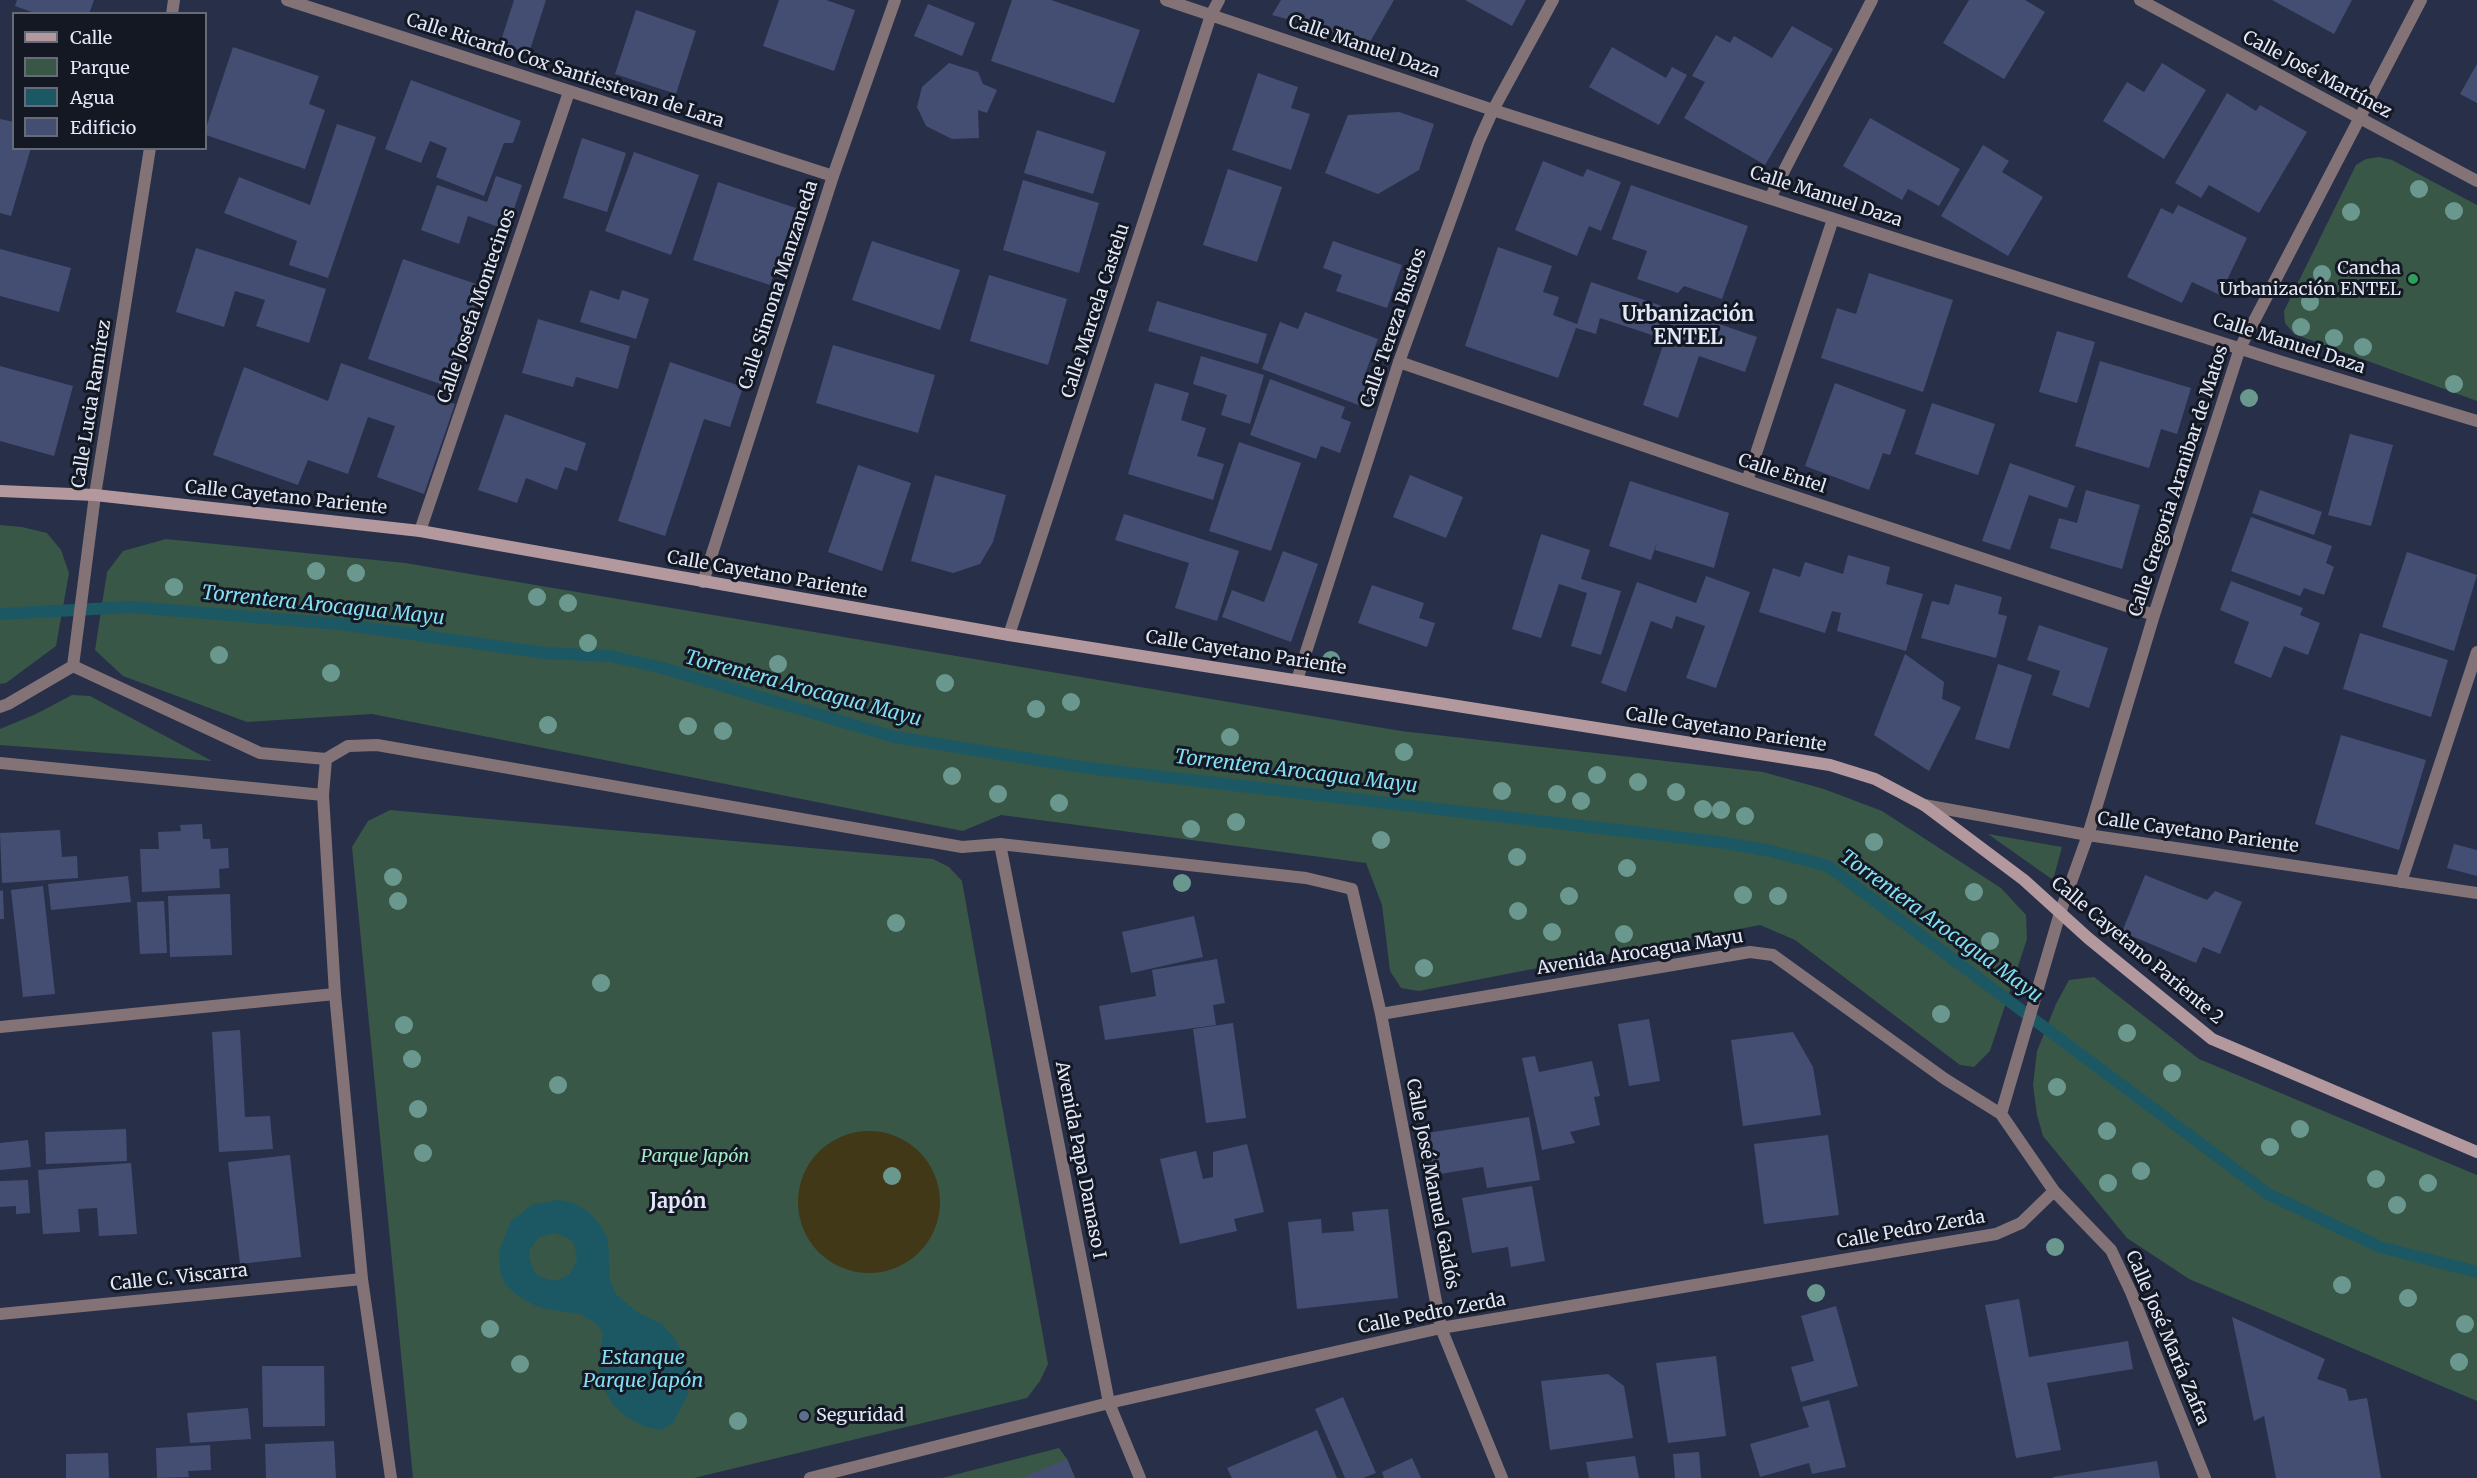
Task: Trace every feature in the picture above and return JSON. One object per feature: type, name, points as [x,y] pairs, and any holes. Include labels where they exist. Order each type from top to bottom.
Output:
[{"type":"street","name":"Calle Ricardo Cox Santiestevan de Lara","points":[[287,0],[833,176]]},
{"type":"street","name":"Calle Simona Manzaneda","points":[[703,582],[833,176],[895,0]]},
{"type":"street","name":"Calle Manuel Daza","points":[[1166,0],[1493,110],[2477,421]]},
{"type":"street","name":"Calle Marcela Castelu","points":[[1010,634],[1211,15],[1219,0]]},
{"type":"street","name":"Calle Tereza Bustos","points":[[1297,680],[1399,362],[1479,141],[1493,110],[1553,0]]},
{"type":"street","points":[[1770,198],[1872,0]]},
{"type":"street","name":"Calle José Martínez","points":[[2140,0],[2477,181]]},
{"type":"street","name":"Calle Gregoria Aranibar de Matos","points":[[2001,1114],[2060,913],[2088,835],[2154,615],[2241,348],[2358,117],[2421,0]]},
{"type":"street","name":"Calle Josefa Montecinos","points":[[420,531],[569,92]]},
{"type":"street","name":"Calle Lucia Ramírez","points":[[73,666],[95,495],[150,150]]},
{"type":"street","points":[[1747,482],[1833,219]]},
{"type":"street","name":"Calle Entel","points":[[1399,362],[1747,482],[2154,615]]},
{"type":"street","name":"Calle Cayetano Pariente","points":[[0,491],[95,495],[420,531],[1010,634],[1830,765],[1875,779],[1924,805],[2088,835],[2477,893]]},
{"type":"street","points":[[2401,882],[2477,652]]},
{"type":"street","points":[[0,706],[8,704],[73,666],[260,753],[326,759],[348,746],[377,745],[962,847],[1000,844]]},
{"type":"street","points":[[326,759],[323,795],[335,994],[362,1279],[391,1478]]},
{"type":"street","points":[[0,763],[323,795]]},
{"type":"street","name":"Calle Cayetano Pariente 2","points":[[1924,805],[2024,880],[2060,913],[2212,1039],[2477,1152]]},
{"type":"street","name":"Calle José Manuel Galdós","points":[[1000,844],[1306,878],[1352,889],[1381,1014],[1441,1328],[1502,1478]]},
{"type":"street","name":"Avenida Papa Damaso I","points":[[1000,844],[1109,1403],[1140,1478]]},
{"type":"street","name":"Avenida Arocagua Mayu","points":[[1381,1014],[1750,952],[1773,955],[1945,1079],[2001,1114]]},
{"type":"street","points":[[0,1028],[335,994]]},
{"type":"street","name":"Calle José María Zafra","points":[[2001,1114],[2054,1191],[2111,1250],[2131,1292],[2205,1478]]},
{"type":"street","name":"Calle Pedro Zerda","points":[[810,1478],[1109,1403],[1441,1328],[1996,1234],[2021,1223],[2054,1191]]},
{"type":"street","name":"Calle C. Viscarra","points":[[0,1314],[362,1279]]},
{"type":"green space","points":[[2379,157],[2392,160],[2477,205],[2477,401],[2294,334],[2285,323],[2284,311],[2356,165],[2366,159]]},
{"type":"green space","points":[[0,525],[47,533],[61,550],[69,573],[56,646],[6,683],[0,684]]},
{"type":"green space","points":[[166,539],[405,563],[1401,731],[1763,772],[1824,789],[1882,811],[2001,888],[2026,915],[2027,939],[1990,1051],[1974,1067],[1960,1065],[1795,940],[1760,925],[1419,991],[1401,988],[1390,971],[1382,905],[1366,863],[1001,815],[963,831],[372,714],[247,722],[123,676],[95,650],[107,572],[123,551]]},
{"type":"green space","points":[[72,695],[90,696],[212,761],[0,745],[0,729],[36,714]]},
{"type":"green space","name":"Parque Japón","points":[[390,810],[933,859],[949,867],[962,881],[1048,1364],[1040,1381],[1027,1398],[694,1478],[413,1478],[352,847],[368,821]]},
{"type":"green space","points":[[1988,834],[2062,847],[2053,880]]},
{"type":"green space","points":[[2094,977],[2199,1059],[2477,1175],[2477,1401],[2189,1279],[2127,1238],[2043,1136],[2037,1115],[2033,1085],[2037,1051],[2056,1004],[2069,980]]},
{"type":"green space","points":[[1059,1448],[1067,1459],[1075,1478],[942,1478]]},
{"type":"sand","points":[[869,1131],[896,1137],[919,1152],[934,1175],[940,1202],[934,1229],[919,1252],[896,1267],[869,1273],[842,1267],[819,1252],[804,1229],[798,1202],[804,1175],[819,1152],[842,1137]]},
{"type":"water","name":"Estanque Parque Japón","points":[[559,1200],[574,1203],[590,1213],[601,1226],[608,1240],[610,1280],[616,1294],[637,1312],[662,1324],[673,1336],[683,1354],[688,1374],[688,1394],[673,1423],[661,1430],[646,1427],[628,1418],[613,1405],[601,1384],[599,1364],[603,1333],[599,1326],[581,1314],[545,1309],[532,1304],[517,1295],[504,1283],[500,1270],[499,1251],[511,1221],[533,1204]],"holes":[[[555,1233],[569,1239],[574,1244],[577,1260],[570,1274],[556,1281],[540,1277],[534,1272],[529,1257],[530,1249],[539,1237]]]},
{"type":"building","points":[[17,0],[94,0],[90,12],[32,12],[15,6]]},
{"type":"building","points":[[514,0],[546,0],[529,53],[500,44]]},
{"type":"building","points":[[779,0],[826,0],[855,10],[834,71],[763,46]]},
{"type":"building","points":[[1012,0],[1051,0],[1140,30],[1114,103],[991,61]]},
{"type":"building","points":[[1281,0],[1394,0],[1370,42],[1272,15]]},
{"type":"building","points":[[1465,0],[1526,0],[1512,26]]},
{"type":"building","points":[[1969,0],[2025,0],[2045,12],[2004,79],[1943,43]]},
{"type":"building","points":[[2272,0],[2352,0],[2334,34]]},
{"type":"building","points":[[928,4],[975,23],[962,56],[914,36]]},
{"type":"building","points":[[636,10],[696,31],[676,94],[615,74]]},
{"type":"building","points":[[1792,26],[1833,49],[1765,165],[1684,118],[1705,82],[1692,76],[1716,35],[1730,43],[1734,36],[1772,58]]},
{"type":"building","points":[[233,47],[319,76],[309,104],[325,110],[305,169],[207,135],[207,125]]},
{"type":"building","points":[[1612,47],[1666,78],[1672,67],[1687,75],[1659,125],[1589,87]]},
{"type":"building","points":[[949,63],[978,72],[983,84],[997,90],[987,113],[978,110],[979,138],[952,139],[926,126],[917,107],[922,87]]},
{"type":"building","points":[[2162,63],[2206,90],[2164,159],[2103,121],[2127,82],[2144,92]]},
{"type":"building","points":[[2477,64],[2477,103],[2460,94]]},
{"type":"building","points":[[1258,73],[1298,87],[1291,108],[1310,114],[1291,170],[1232,150]]},
{"type":"building","points":[[411,80],[521,121],[513,143],[504,143],[484,196],[436,177],[447,148],[430,141],[421,163],[385,149]]},
{"type":"building","points":[[2227,93],[2256,111],[2260,105],[2307,132],[2259,213],[2209,185],[2201,198],[2175,183]]},
{"type":"building","points":[[1399,112],[1434,124],[1419,170],[1378,194],[1325,173],[1348,115]]},
{"type":"building","points":[[1870,118],[1960,169],[1939,206],[1908,189],[1902,200],[1843,166]]},
{"type":"building","points":[[0,119],[12,122],[12,150],[30,150],[11,216],[0,213]]},
{"type":"building","points":[[337,124],[376,137],[328,278],[289,265],[297,241],[224,213],[239,177],[310,205]]},
{"type":"building","points":[[1037,130],[1106,152],[1093,194],[1024,173]]},
{"type":"building","points":[[582,138],[626,153],[607,212],[563,198]]},
{"type":"building","points":[[1983,145],[2009,161],[2002,172],[2043,197],[2008,256],[1941,216]]},
{"type":"building","points":[[634,152],[699,175],[671,255],[605,231]]},
{"type":"building","points":[[1543,161],[1583,177],[1587,169],[1621,182],[1601,231],[1589,226],[1577,256],[1515,230]]},
{"type":"building","points":[[1228,169],[1282,187],[1257,262],[1203,245]]},
{"type":"building","points":[[496,176],[522,185],[507,230],[468,216],[459,244],[421,230],[437,185],[487,202]]},
{"type":"building","points":[[1023,180],[1099,203],[1079,273],[1003,250]]},
{"type":"building","points":[[718,182],[796,208],[770,285],[693,260]]},
{"type":"building","points":[[1631,185],[1748,226],[1722,299],[1684,286],[1678,293],[1637,279],[1647,251],[1612,239]]},
{"type":"building","points":[[2178,205],[2247,238],[2220,295],[2192,282],[2182,303],[2127,277],[2161,208],[2173,214]]},
{"type":"building","points":[[872,241],[960,270],[940,330],[852,300]]},
{"type":"building","points":[[1333,241],[1402,265],[1387,308],[1336,291],[1342,275],[1323,268]]},
{"type":"building","points":[[1498,247],[1552,266],[1543,292],[1559,297],[1553,315],[1577,324],[1591,282],[1665,307],[1655,336],[1600,318],[1596,334],[1576,328],[1558,378],[1465,346]]},
{"type":"building","points":[[196,248],[326,289],[309,343],[256,326],[265,300],[235,291],[224,327],[176,312]]},
{"type":"building","points":[[0,249],[71,268],[59,312],[0,296]]},
{"type":"building","points":[[403,259],[482,286],[449,387],[368,359]]},
{"type":"building","points":[[1869,273],[1953,300],[1923,392],[1821,358],[1837,308],[1856,314]]},
{"type":"building","points":[[989,275],[1067,299],[1048,365],[970,341]]},
{"type":"building","points":[[590,290],[619,300],[622,290],[649,299],[636,339],[580,322]]},
{"type":"building","points":[[1157,301],[1267,334],[1258,364],[1148,331]]},
{"type":"building","points":[[1675,309],[1757,337],[1745,372],[1699,356],[1678,418],[1643,405]]},
{"type":"building","points":[[1305,312],[1378,339],[1365,374],[1383,380],[1372,410],[1262,369],[1280,322],[1298,329]]},
{"type":"building","points":[[538,319],[630,346],[618,389],[576,377],[573,387],[522,373]]},
{"type":"building","points":[[2057,331],[2095,342],[2077,403],[2039,392]]},
{"type":"building","points":[[833,345],[935,375],[918,433],[816,403]]},
{"type":"building","points":[[1201,356],[1264,375],[1250,424],[1221,415],[1227,395],[1193,384]]},
{"type":"building","points":[[2100,361],[2191,388],[2177,434],[2161,429],[2149,468],[2075,446]]},
{"type":"building","points":[[670,362],[743,387],[730,427],[704,419],[665,536],[618,521]]},
{"type":"building","points":[[341,363],[455,404],[424,494],[377,477],[395,426],[368,417],[348,474],[308,460],[298,485],[213,455],[244,367],[328,401]]},
{"type":"building","points":[[0,366],[73,386],[54,456],[0,441]]},
{"type":"building","points":[[1270,379],[1345,407],[1341,418],[1351,422],[1340,453],[1321,446],[1316,459],[1250,435]]},
{"type":"building","points":[[1155,383],[1189,393],[1181,420],[1206,428],[1197,456],[1224,464],[1213,500],[1128,474]]},
{"type":"building","points":[[1835,383],[1906,410],[1890,455],[1883,453],[1869,490],[1805,466]]},
{"type":"building","points":[[1932,403],[1995,424],[1978,475],[1915,454]]},
{"type":"building","points":[[505,414],[586,443],[577,471],[565,467],[557,490],[526,478],[517,503],[478,490]]},
{"type":"building","points":[[2350,434],[2393,445],[2371,526],[2328,515]]},
{"type":"building","points":[[1239,442],[1301,463],[1271,551],[1209,531]]},
{"type":"building","points":[[2010,463],[2075,486],[2067,508],[2029,495],[2010,550],[1982,541]]},
{"type":"building","points":[[858,465],[911,483],[882,571],[828,552]]},
{"type":"building","points":[[935,475],[1006,495],[993,542],[980,564],[953,573],[911,561]]},
{"type":"building","points":[[1410,475],[1463,497],[1446,538],[1393,517]]},
{"type":"building","points":[[1630,481],[1729,513],[1714,568],[1655,550],[1657,542],[1651,560],[1609,546]]},
{"type":"building","points":[[2086,490],[2140,505],[2122,569],[2050,548],[2059,518],[2077,523]]},
{"type":"building","points":[[2260,490],[2322,512],[2314,535],[2252,513]]},
{"type":"building","points":[[1124,514],[1239,551],[1217,621],[1175,608],[1189,563],[1115,540]]},
{"type":"building","points":[[2251,517],[2332,546],[2326,563],[2334,567],[2324,595],[2304,588],[2300,596],[2231,571]]},
{"type":"building","points":[[1541,534],[1590,550],[1581,579],[1621,591],[1601,655],[1571,646],[1587,593],[1559,584],[1541,638],[1512,629]]},
{"type":"building","points":[[1283,551],[1318,564],[1291,642],[1222,617],[1232,590],[1264,602]]},
{"type":"building","points":[[2407,552],[2477,575],[2454,651],[2382,627]]},
{"type":"building","points":[[1848,555],[1890,567],[1886,584],[1923,594],[1906,651],[1837,631],[1841,613],[1832,611],[1825,633],[1759,612],[1773,568],[1800,577],[1805,562],[1843,574]]},
{"type":"building","points":[[1706,576],[1750,592],[1716,688],[1686,678],[1705,626],[1676,616],[1672,629],[1651,621],[1626,692],[1601,683],[1637,582],[1696,603]]},
{"type":"building","points":[[2231,581],[2303,608],[2300,615],[2320,623],[2308,655],[2284,646],[2271,678],[2234,663],[2249,622],[2220,610]]},
{"type":"building","points":[[1955,584],[2002,597],[1998,614],[2007,616],[1996,658],[1921,638],[1932,601],[1949,605]]},
{"type":"building","points":[[1372,585],[1424,603],[1419,618],[1435,623],[1427,647],[1358,623]]},
{"type":"building","points":[[2039,625],[2108,648],[2089,708],[2052,695],[2060,671],[2027,660]]},
{"type":"building","points":[[2360,633],[2448,660],[2431,717],[2343,689]]},
{"type":"building","points":[[1905,654],[1944,682],[1942,699],[1961,707],[1929,771],[1874,735]]},
{"type":"building","points":[[1998,664],[2032,675],[2009,749],[1975,739]]},
{"type":"building","points":[[2341,735],[2426,760],[2399,850],[2315,824]]},
{"type":"building","points":[[202,824],[203,839],[210,839],[211,849],[228,848],[229,868],[219,869],[220,888],[142,892],[140,849],[159,849],[158,832],[181,831],[180,825]]},
{"type":"building","points":[[60,830],[62,857],[77,856],[78,878],[2,883],[0,833]]},
{"type":"building","points":[[2454,844],[2477,850],[2477,876],[2447,868]]},
{"type":"building","points":[[2145,875],[2207,900],[2215,891],[2242,902],[2220,954],[2203,947],[2196,963],[2122,932]]},
{"type":"building","points":[[128,876],[131,902],[51,910],[48,884]]},
{"type":"building","points":[[43,886],[55,994],[23,997],[11,890]]},
{"type":"building","points":[[3,890],[4,919],[0,919],[0,891]]},
{"type":"building","points":[[230,894],[232,955],[170,957],[168,896]]},
{"type":"building","points":[[164,901],[167,953],[140,954],[137,902]]},
{"type":"building","points":[[1194,916],[1203,957],[1131,973],[1122,932]]},
{"type":"building","points":[[1217,959],[1225,1003],[1213,1005],[1216,1025],[1105,1040],[1099,1006],[1156,996],[1152,970]]},
{"type":"building","points":[[1649,1019],[1660,1081],[1629,1086],[1618,1024]]},
{"type":"building","points":[[1233,1023],[1246,1118],[1206,1123],[1193,1029]]},
{"type":"building","points":[[240,1030],[245,1117],[270,1116],[273,1149],[219,1152],[212,1032]]},
{"type":"building","points":[[1793,1032],[1813,1067],[1821,1115],[1743,1126],[1731,1040]]},
{"type":"building","points":[[1535,1056],[1539,1072],[1592,1061],[1600,1096],[1594,1097],[1600,1125],[1570,1132],[1575,1143],[1542,1150],[1522,1058]]},
{"type":"building","points":[[1529,1117],[1540,1180],[1487,1188],[1483,1167],[1434,1175],[1427,1133]]},
{"type":"building","points":[[126,1129],[127,1161],[46,1164],[45,1132]]},
{"type":"building","points":[[1828,1135],[1839,1215],[1764,1224],[1754,1144]]},
{"type":"building","points":[[28,1140],[31,1167],[0,1170],[0,1143]]},
{"type":"building","points":[[1247,1144],[1264,1212],[1234,1219],[1237,1231],[1180,1244],[1160,1159],[1196,1151],[1203,1179],[1213,1177],[1213,1152]]},
{"type":"building","points":[[290,1155],[301,1257],[240,1264],[228,1162]]},
{"type":"building","points":[[131,1163],[137,1234],[99,1236],[97,1208],[78,1209],[80,1232],[43,1234],[38,1170]]},
{"type":"building","points":[[28,1180],[30,1213],[16,1214],[16,1206],[0,1207],[0,1181]]},
{"type":"building","points":[[1532,1186],[1545,1261],[1511,1267],[1508,1247],[1472,1253],[1462,1198]]},
{"type":"building","points":[[1388,1209],[1398,1298],[1297,1309],[1288,1222],[1321,1219],[1322,1233],[1354,1231],[1352,1212]]},
{"type":"building","points":[[2019,1299],[2029,1357],[2128,1341],[2133,1369],[2047,1383],[2061,1450],[2016,1458],[1985,1305]]},
{"type":"building","points":[[1836,1306],[1858,1386],[1801,1402],[1791,1367],[1814,1361],[1801,1316]]},
{"type":"building","points":[[2232,1317],[2325,1359],[2317,1379],[2346,1389],[2349,1401],[2367,1398],[2381,1478],[2276,1478],[2264,1416],[2254,1421]]},
{"type":"building","points":[[1716,1356],[1726,1436],[1668,1443],[1656,1363]]},
{"type":"building","points":[[262,1366],[324,1366],[325,1426],[263,1427]]},
{"type":"building","points":[[1608,1374],[1624,1386],[1633,1438],[1550,1450],[1541,1381]]},
{"type":"building","points":[[1343,1397],[1376,1473],[1363,1478],[1345,1478],[1315,1409]]},
{"type":"building","points":[[1829,1400],[1846,1467],[1812,1474],[1809,1463],[1760,1477],[1750,1444],[1809,1427],[1802,1407]]},
{"type":"building","points":[[248,1408],[251,1439],[190,1443],[187,1413]]},
{"type":"building","points":[[1317,1430],[1337,1478],[1232,1478],[1227,1468]]},
{"type":"building","points":[[334,1441],[336,1478],[266,1478],[265,1444]]},
{"type":"building","points":[[210,1445],[211,1470],[188,1471],[189,1477],[157,1478],[156,1448]]},
{"type":"building","points":[[1699,1452],[1701,1478],[1675,1478],[1673,1454]]},
{"type":"building","points":[[108,1453],[109,1478],[66,1478],[66,1454]]},
{"type":"building","points":[[1635,1456],[1639,1478],[1589,1478],[1586,1462]]},
{"type":"building","points":[[1412,1458],[1421,1478],[1384,1478],[1382,1472]]},
{"type":"building","points":[[1067,1459],[1075,1478],[1021,1478]]},
{"type":"building","points":[[2157,1461],[2160,1478],[2053,1478],[2053,1477]]},
{"type":"waterway","name":"Torrentera Arocagua Mayu","points":[[0,614],[131,607],[340,624],[545,653],[610,656],[659,667],[894,737],[1088,768],[1719,842],[1771,851],[1828,866],[2268,1194],[2380,1247],[2477,1272]]},
{"type":"place","name":"Cancha Urbanización ENTEL","points":[[2413,279]]},
{"type":"place","name":"Seguridad","points":[[804,1416]]},
{"type":"district","name":"Urbanización ENTEL","points":[[1688,326]]},
{"type":"district","name":"Japón","points":[[678,1202]]}]
